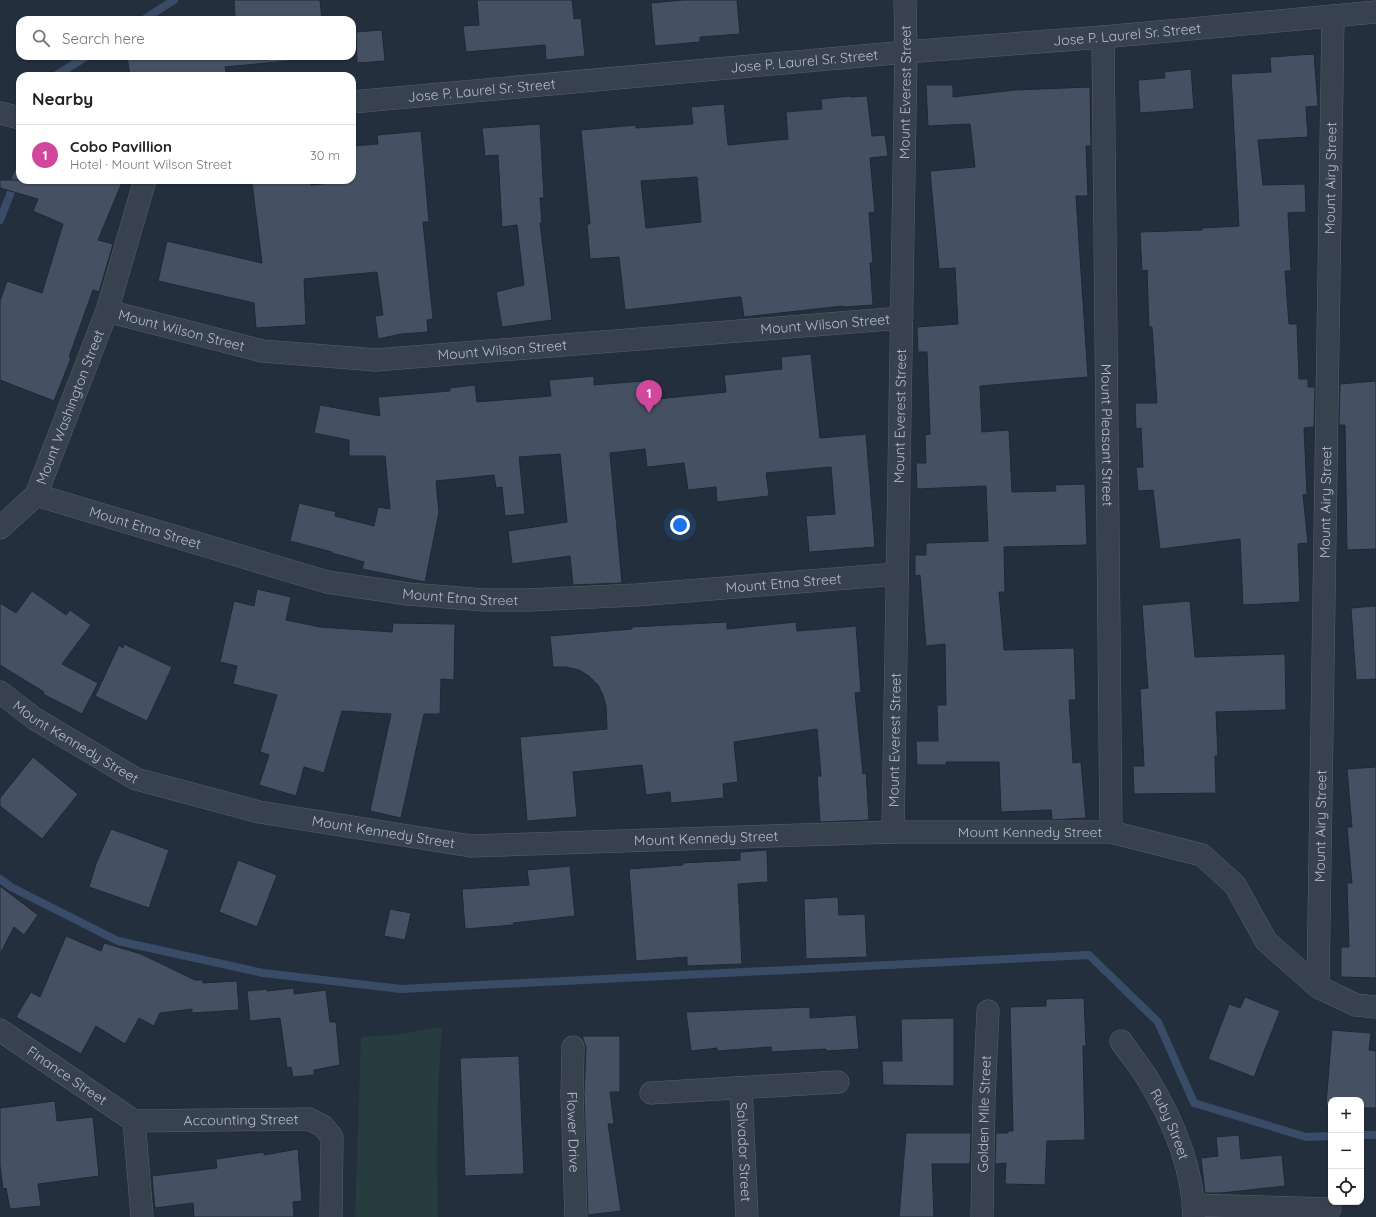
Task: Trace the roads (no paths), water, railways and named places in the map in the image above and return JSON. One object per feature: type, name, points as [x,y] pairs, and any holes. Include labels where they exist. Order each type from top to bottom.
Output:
[{"type":"street","name":"Mount Everest Street","points":[[893,832],[906,52],[904,0]]},
{"type":"street","name":"Jose P. Laurel Sr. Street","points":[[356,102],[906,52],[1103,37],[1376,12]]},
{"type":"street","name":"Mount Airy Street","points":[[1318,987],[1333,16]]},
{"type":"street","name":"Mount Pleasant Street","points":[[1103,37],[1112,832]]},
{"type":"street","points":[[0,113],[16,117]]},
{"type":"street","name":"Mount Washington Street","points":[[0,528],[36,495],[107,311],[144,184]]},
{"type":"street","name":"Mount Wilson Street","points":[[107,311],[262,351],[376,360],[902,318]]},
{"type":"street","name":"Mount Etna Street","points":[[36,495],[327,582],[408,594],[484,600],[528,600],[637,595],[897,574]]},
{"type":"street","name":"Mount Kennedy Street","points":[[0,692],[35,719],[136,779],[259,812],[471,846],[893,832],[1112,832],[1202,855],[1235,885],[1266,941],[1318,987],[1356,1005],[1376,1007]]},
{"type":"street","name":"Golden Mile Street","points":[[982,1217],[984,1098],[988,1011]]},
{"type":"street","name":"Finance Street","points":[[0,1030],[134,1121]]},
{"type":"street","name":"Ruby Street","points":[[1121,1041],[1146,1076],[1165,1111],[1179,1145],[1186,1168],[1194,1211]]},
{"type":"street","name":"Flower Drive","points":[[573,1047],[572,1095],[576,1217]]},
{"type":"street","points":[[650,1093],[838,1082]]},
{"type":"street","name":"Salvador Street","points":[[741,1088],[747,1217]]},
{"type":"street","name":"Accounting Street","points":[[134,1121],[309,1119],[323,1126],[332,1137],[331,1217]]},
{"type":"street","points":[[134,1121],[142,1217]]},
{"type":"street","points":[[1194,1211],[1330,1210]]},
{"type":"waterway","points":[[149,16],[174,0]]},
{"type":"waterway","points":[[61,72],[81,60]]},
{"type":"waterway","points":[[0,220],[16,179]]},
{"type":"waterway","points":[[0,879],[11,887],[118,941],[263,973],[401,989],[1089,955],[1158,1022],[1194,1103],[1306,1137],[1328,1136]]},
{"type":"waterway","points":[[1364,1135],[1376,1135]]},
{"type":"place","name":"Cobo Pavillion","points":[[649,413]]}]
